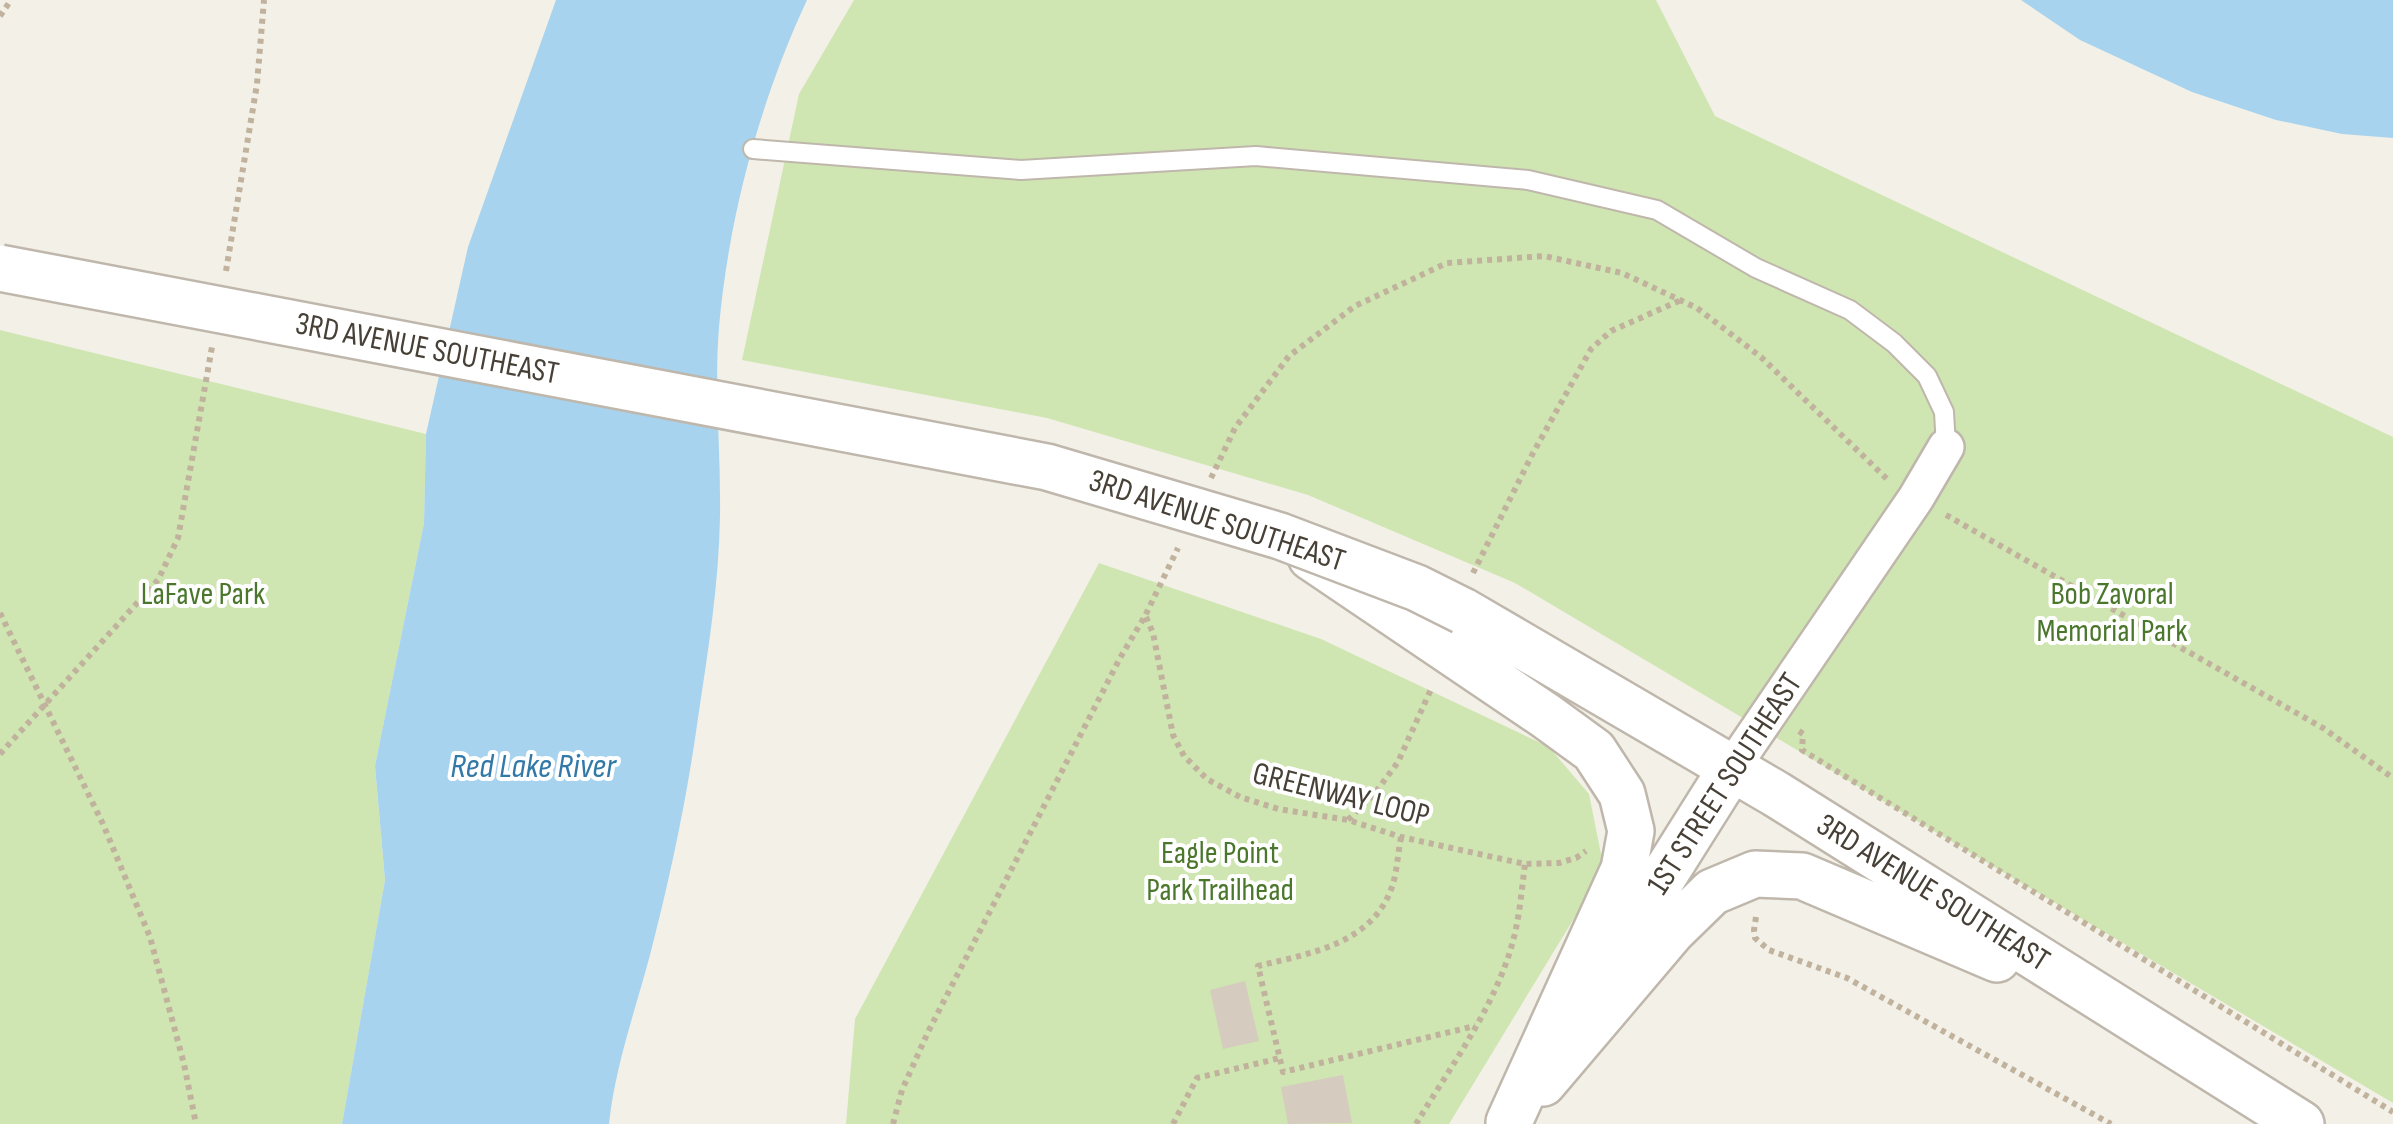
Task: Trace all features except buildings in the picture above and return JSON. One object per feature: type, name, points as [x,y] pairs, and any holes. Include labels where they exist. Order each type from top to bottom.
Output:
[{"type":"street","name":"3RD AVENUE SOUTHEAST","points":[[0,268],[1047,466],[1280,536],[1417,588],[1454,630],[1731,768],[2300,1124]]},
{"type":"street","name":"1ST STREET SOUTHEAST","points":[[1508,1123],[1731,768],[1916,498],[1946,447]]},
{"type":"street","points":[[1454,630],[1546,716],[1594,751],[1622,794],[1631,831],[1624,869],[1508,1123]]},
{"type":"street","points":[[1508,1123],[1672,931],[1712,892],[1755,874],[1802,876],[2134,1019]]},
{"type":"lane","points":[[753,149],[1021,170],[1256,156],[1528,180],[1657,210],[1756,268],[1850,310],[1894,343],[1927,376],[1944,412],[1946,447]]},
{"type":"path","points":[[0,16],[11,0]]},
{"type":"path","points":[[223,284],[257,84],[264,0]]},
{"type":"path","points":[[1210,479],[1235,428],[1289,356],[1355,306],[1446,263],[1544,256],[1622,272],[1697,308],[1761,357],[1882,476],[2323,728],[2393,778]]},
{"type":"path","points":[[1348,820],[1398,762],[1444,661],[1473,571],[1591,349],[1611,331],[1681,300]]},
{"type":"path","points":[[0,754],[158,580],[178,538],[214,336]]},
{"type":"path","points":[[893,1124],[902,1090],[928,1032],[1178,548]]},
{"type":"path","points":[[0,614],[103,824],[150,937],[196,1124]]},
{"type":"path","name":"GREENWAY LOOP","points":[[1146,616],[1153,633],[1173,734],[1184,756],[1207,779],[1240,797],[1278,810],[1348,820],[1401,838],[1525,864],[1576,858],[1594,840]]},
{"type":"path","points":[[1803,734],[1802,750],[2393,1112]]},
{"type":"path","points":[[1401,838],[1393,885],[1380,910],[1365,926],[1342,942],[1316,952],[1258,966],[1283,1072],[1475,1026]]},
{"type":"path","points":[[1416,1124],[1500,976],[1515,934],[1525,864]]},
{"type":"path","points":[[1757,901],[1755,938],[1769,950],[1847,978],[2111,1124]]},
{"type":"path","points":[[1173,1124],[1198,1078],[1280,1058]]},
{"type":"green space","name":"Bob Zavoral Memorial Park","points":[[854,0],[1656,0],[1715,116],[2393,437],[2393,1103],[1515,583],[1308,495],[1047,418],[742,360],[799,94]]},
{"type":"green space","name":"LaFave Park","points":[[0,330],[426,434],[424,523],[375,766],[385,880],[342,1124],[0,1124]]},
{"type":"green space","name":"Eagle Point Park Trailhead","points":[[1099,563],[1321,639],[1549,747],[1589,794],[1604,869],[1449,1124],[846,1124],[855,1019]]},
{"type":"water","name":"Red Lake River","points":[[556,0],[807,0],[761,118],[730,243],[718,350],[718,567],[683,808],[609,1124],[342,1124],[385,880],[375,766],[424,523],[426,434],[468,247]]},
{"type":"water","points":[[2021,0],[2393,0],[2393,138],[2342,134],[2276,120],[2192,92],[2080,40]]}]
